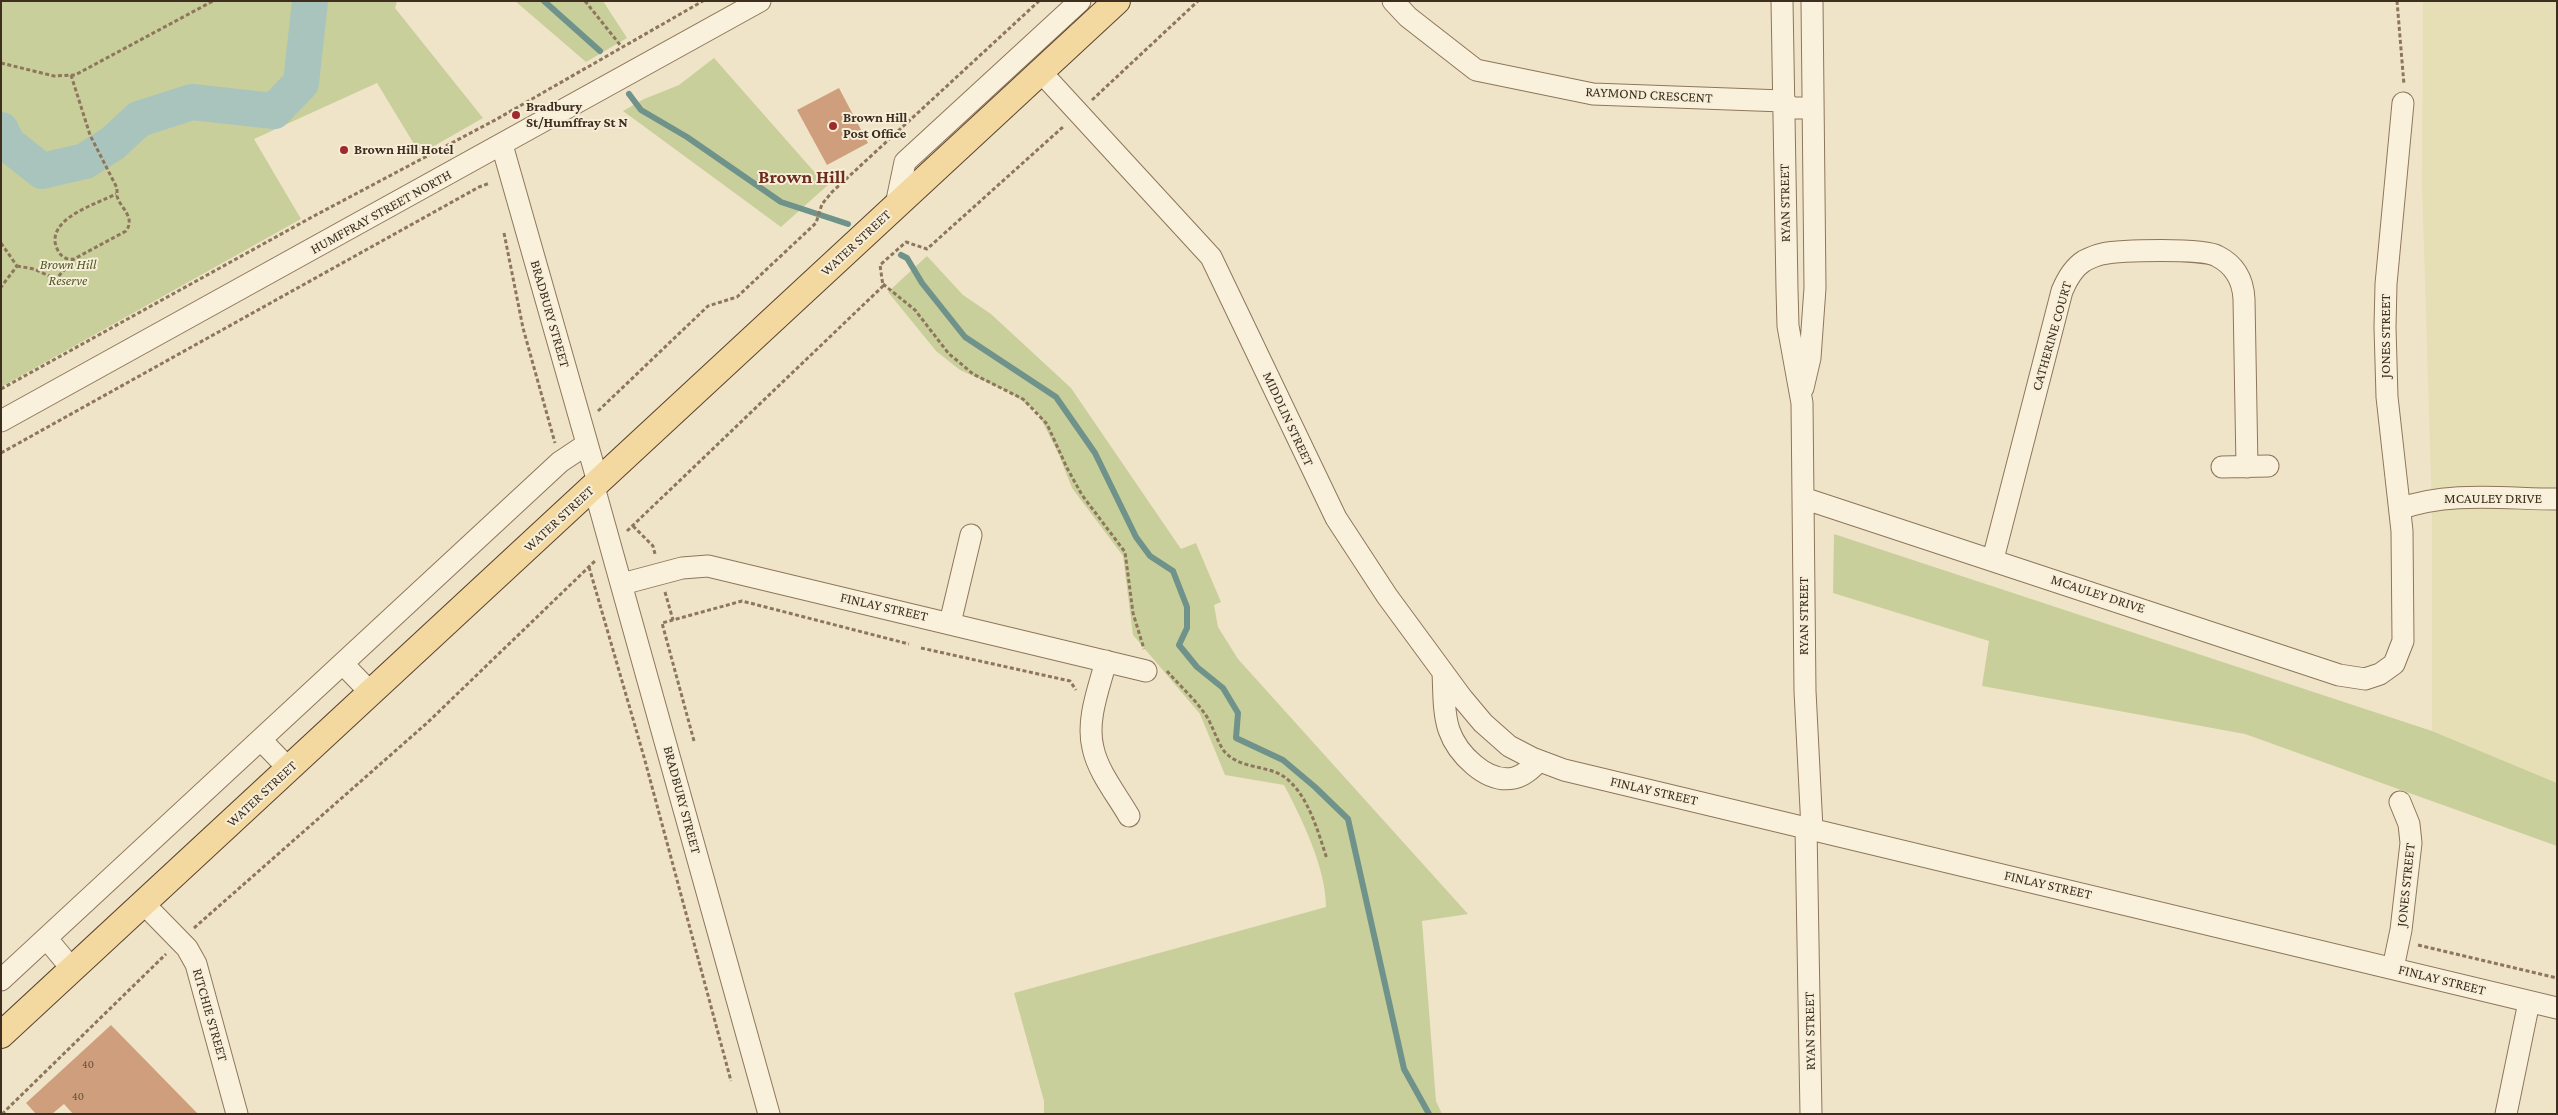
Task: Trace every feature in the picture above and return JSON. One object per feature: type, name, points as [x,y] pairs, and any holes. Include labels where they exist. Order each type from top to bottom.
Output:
[{"type":"main road","name":"WATER STREET","points":[[1,1036],[1117,1]]},
{"type":"street","name":"HUMFFRAY STREET NORTH","points":[[1,421],[760,1]]},
{"type":"street","points":[[896,205],[905,162],[1080,1]]},
{"type":"street","name":"RAYMOND CRESCENT","points":[[1393,1],[1408,17],[1476,70],[1593,94],[1783,101],[1792,108],[1813,108]]},
{"type":"street","name":"RYAN STREET","points":[[1782,1],[1788,310],[1802,403],[1805,691],[1809,828],[1811,1114]]},
{"type":"street","name":"RYAN STREET","points":[[1802,403],[1809,366],[1814,306],[1812,1]]},
{"type":"street","name":"MIDDLIN STREET","points":[[1040,71],[1211,257],[1336,518],[1387,596],[1474,714],[1501,740],[1539,761]]},
{"type":"street","name":"JONES STREET","points":[[2390,667],[2401,650],[2404,631],[2400,509],[2387,397],[2385,327],[2386,284],[2403,103]]},
{"type":"street","name":"BRADBURY STREET","points":[[502,145],[584,434],[611,546],[769,1114]]},
{"type":"street","name":"CATHERINE COURT","points":[[1993,560],[2062,291],[2075,268],[2094,256],[2113,253],[2206,252],[2222,259],[2236,270],[2241,282],[2244,299],[2257,467],[2222,467]]},
{"type":"street","points":[[1788,310],[1793,317],[1799,319],[1809,315],[1814,306]]},
{"type":"street","points":[[1,980],[560,462],[584,434]]},
{"type":"street","name":"MCAULEY DRIVE","points":[[1803,498],[2339,675],[2371,678],[2390,667]]},
{"type":"street","name":"MCAULEY DRIVE","points":[[2400,509],[2419,502],[2447,499],[2557,498]]},
{"type":"street","points":[[950,623],[971,535]]},
{"type":"street","name":"FINLAY STREET","points":[[622,584],[702,565],[1106,661],[1153,664]]},
{"type":"street","points":[[1106,661],[1091,726],[1093,749],[1101,769],[1129,816]]},
{"type":"street","points":[[343,664],[371,693]]},
{"type":"street","points":[[1443,672],[1449,729],[1457,746],[1469,759],[1491,775],[1508,779],[1523,774],[1539,761]]},
{"type":"street","points":[[261,740],[289,770]]},
{"type":"street","name":"FINLAY STREET","points":[[1539,761],[1564,770],[2557,1008]]},
{"type":"street","name":"JONES STREET","points":[[2394,968],[2401,930],[2412,843],[2409,824],[2400,802]]},
{"type":"street","name":"RITCHIE STREET","points":[[144,904],[190,953],[199,974],[237,1114]]},
{"type":"street","points":[[47,939],[72,969]]},
{"type":"street","points":[[2506,1114],[2529,1002]]},
{"type":"path","points":[[1,63],[54,76],[72,75],[86,70],[213,1]]},
{"type":"path","points":[[585,1],[621,46]]},
{"type":"path","points":[[1,389],[312,217],[497,119],[621,46],[704,1]]},
{"type":"path","points":[[502,227],[523,328],[556,445],[584,434],[708,306],[737,297],[816,223],[822,204],[832,192],[1039,1]]},
{"type":"path","points":[[2,1114],[179,941],[427,723],[883,286],[880,265],[906,242],[927,249],[1078,113],[1198,1]]},
{"type":"path","points":[[2397,1],[2403,103]]},
{"type":"path","points":[[17,266],[34,268],[56,279],[74,259],[128,228],[128,216],[116,194],[118,191],[114,182],[94,145],[72,75]]},
{"type":"path","points":[[1,453],[490,182],[492,191]]},
{"type":"path","points":[[74,259],[66,259],[58,251],[54,239],[57,229],[66,220],[116,194]]},
{"type":"path","points":[[1,243],[17,266]]},
{"type":"path","points":[[1,288],[17,266]]},
{"type":"path","points":[[883,284],[915,310],[949,354],[958,362],[973,374],[1023,399],[1047,424],[1067,468],[1082,495],[1125,552],[1133,613],[1142,646],[1148,659],[1206,716],[1224,750],[1234,760],[1282,776],[1290,784],[1301,798],[1314,822],[1327,859]]},
{"type":"path","points":[[589,567],[644,757],[731,1081]]},
{"type":"path","points":[[694,741],[662,623],[742,601],[909,644]]},
{"type":"path","points":[[1142,646],[1153,664]]},
{"type":"path","points":[[921,648],[1070,680],[1077,692],[1076,696],[1096,701]]},
{"type":"path","points":[[2418,945],[2557,978]]},
{"type":"shaded area","points":[[2423,1],[2557,1],[2557,783],[2432,731],[2432,511],[2422,184]]},
{"type":"green space","name":"Brown Hill Reserve","points":[[1,1],[397,1],[395,8],[483,118],[420,154],[377,83],[254,139],[301,219],[1,387]]},
{"type":"green space","points":[[515,1],[603,1],[627,38],[586,62]]},
{"type":"green space","points":[[714,58],[818,176],[829,184],[781,227],[623,111],[644,99],[679,85]]},
{"type":"green space","points":[[927,256],[963,295],[991,314],[1071,388],[1181,549],[1196,543],[1221,602],[1214,605],[1218,627],[1238,659],[1468,914],[1422,921],[1436,1101],[1442,1114],[1044,1114],[1044,1101],[1014,993],[1326,907],[1325,892],[1312,844],[1284,785],[1225,775],[1200,714],[1133,635],[1123,556],[1072,488],[1059,455],[1037,411],[1009,392],[960,370],[936,351],[888,292]]},
{"type":"green space","points":[[1834,534],[2432,731],[2557,783],[2557,846],[2245,734],[1982,686],[1989,641],[1833,593]]},
{"type":"building","name":"Brown Hill Post Office","points":[[839,88],[868,143],[827,165],[797,110]]},
{"type":"building","points":[[111,1025],[198,1114],[73,1114],[64,1104],[52,1114],[36,1114],[26,1103]]},
{"type":"waterway","points":[[1,130],[7,143],[42,171],[85,161],[113,143],[139,119],[192,102],[274,111],[301,83],[310,1]]},
{"type":"waterway","points":[[544,1],[600,51]]},
{"type":"waterway","points":[[629,94],[641,110],[687,137],[781,202],[848,224]]},
{"type":"waterway","points":[[901,255],[907,258],[922,283],[965,337],[1056,397],[1095,453],[1136,537],[1150,556],[1173,571],[1187,607],[1187,628],[1179,645],[1197,667],[1223,688],[1238,713],[1236,738],[1283,760],[1315,787],[1348,819],[1404,1069],[1429,1114]]},
{"type":"place","name":"Bradbury St/Humffray St N","points":[[516,115]]},
{"type":"place","name":"Brown Hill Post Office","points":[[833,126]]},
{"type":"place","name":"Brown Hill Hotel","points":[[344,150]]},
{"type":"district","name":"Brown Hill","points":[[802,177]]}]
